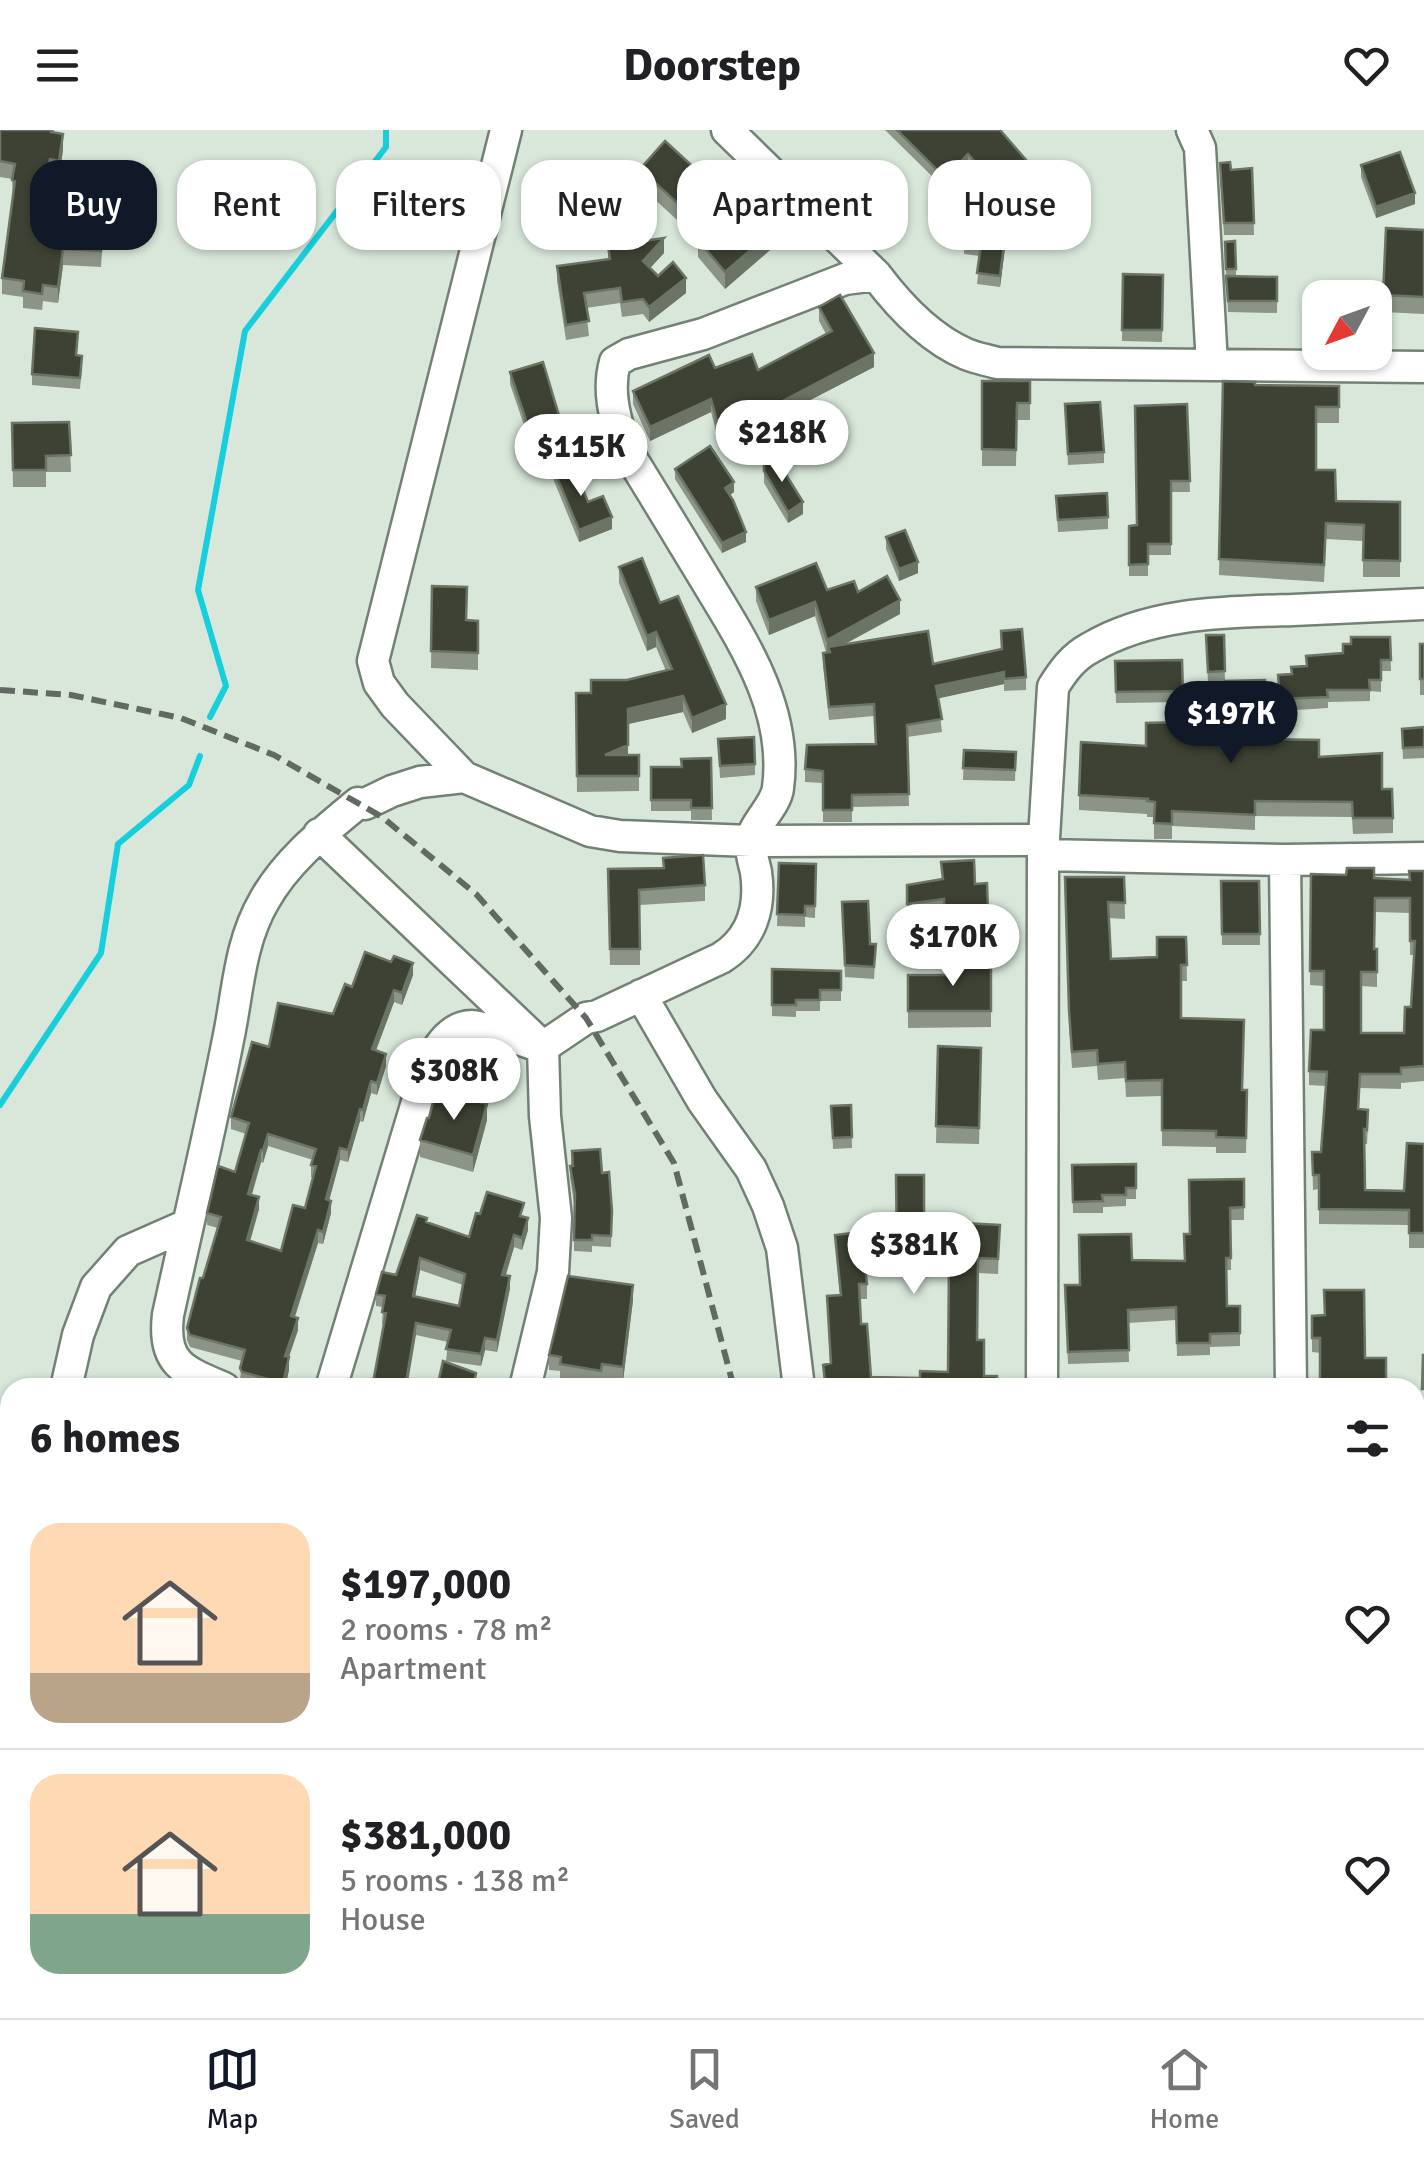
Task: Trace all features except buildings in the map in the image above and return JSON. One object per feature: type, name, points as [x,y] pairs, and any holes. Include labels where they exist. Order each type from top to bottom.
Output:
[{"type":"street","points":[[506,130],[373,661],[379,682],[395,706],[464,777],[590,831],[644,838],[1044,848],[1285,860],[1424,858]]},
{"type":"street","points":[[727,130],[928,332],[966,354],[997,363],[1424,367]]},
{"type":"street","points":[[1192,130],[1200,148],[1212,365]]},
{"type":"street","points":[[543,1047],[586,1018],[598,1016],[736,949],[746,936],[759,893],[750,841],[778,792],[780,748],[768,694],[744,643],[623,444],[610,378],[615,362],[628,354],[703,334],[844,278],[876,276]]},
{"type":"street","points":[[1042,1378],[1044,848],[1053,687],[1067,665],[1089,648],[1122,633],[1203,613],[1424,604]]},
{"type":"street","points":[[200,1378],[185,1372],[165,1337],[244,945],[263,902],[285,869],[358,803],[365,804],[420,782],[464,777]]},
{"type":"street","points":[[320,834],[543,1047],[556,1218],[553,1272],[527,1378]]},
{"type":"street","points":[[1285,860],[1291,1378]]},
{"type":"street","points":[[641,995],[702,1100],[751,1168],[768,1206],[782,1248],[799,1378]]},
{"type":"street","points":[[334,1378],[436,1048],[453,1033],[472,1026],[543,1047]]},
{"type":"street","points":[[68,1378],[78,1335],[96,1287],[128,1252],[188,1225]]},
{"type":"waterway","points":[[210,717],[226,686],[198,590],[245,331],[386,147],[386,130]]},
{"type":"waterway","points":[[0,1105],[101,953],[118,844],[189,785],[200,756]]},
{"type":"railway","points":[[0,690],[71,695],[181,718],[274,755],[382,817],[476,894],[586,1018],[674,1163],[731,1378]]}]
